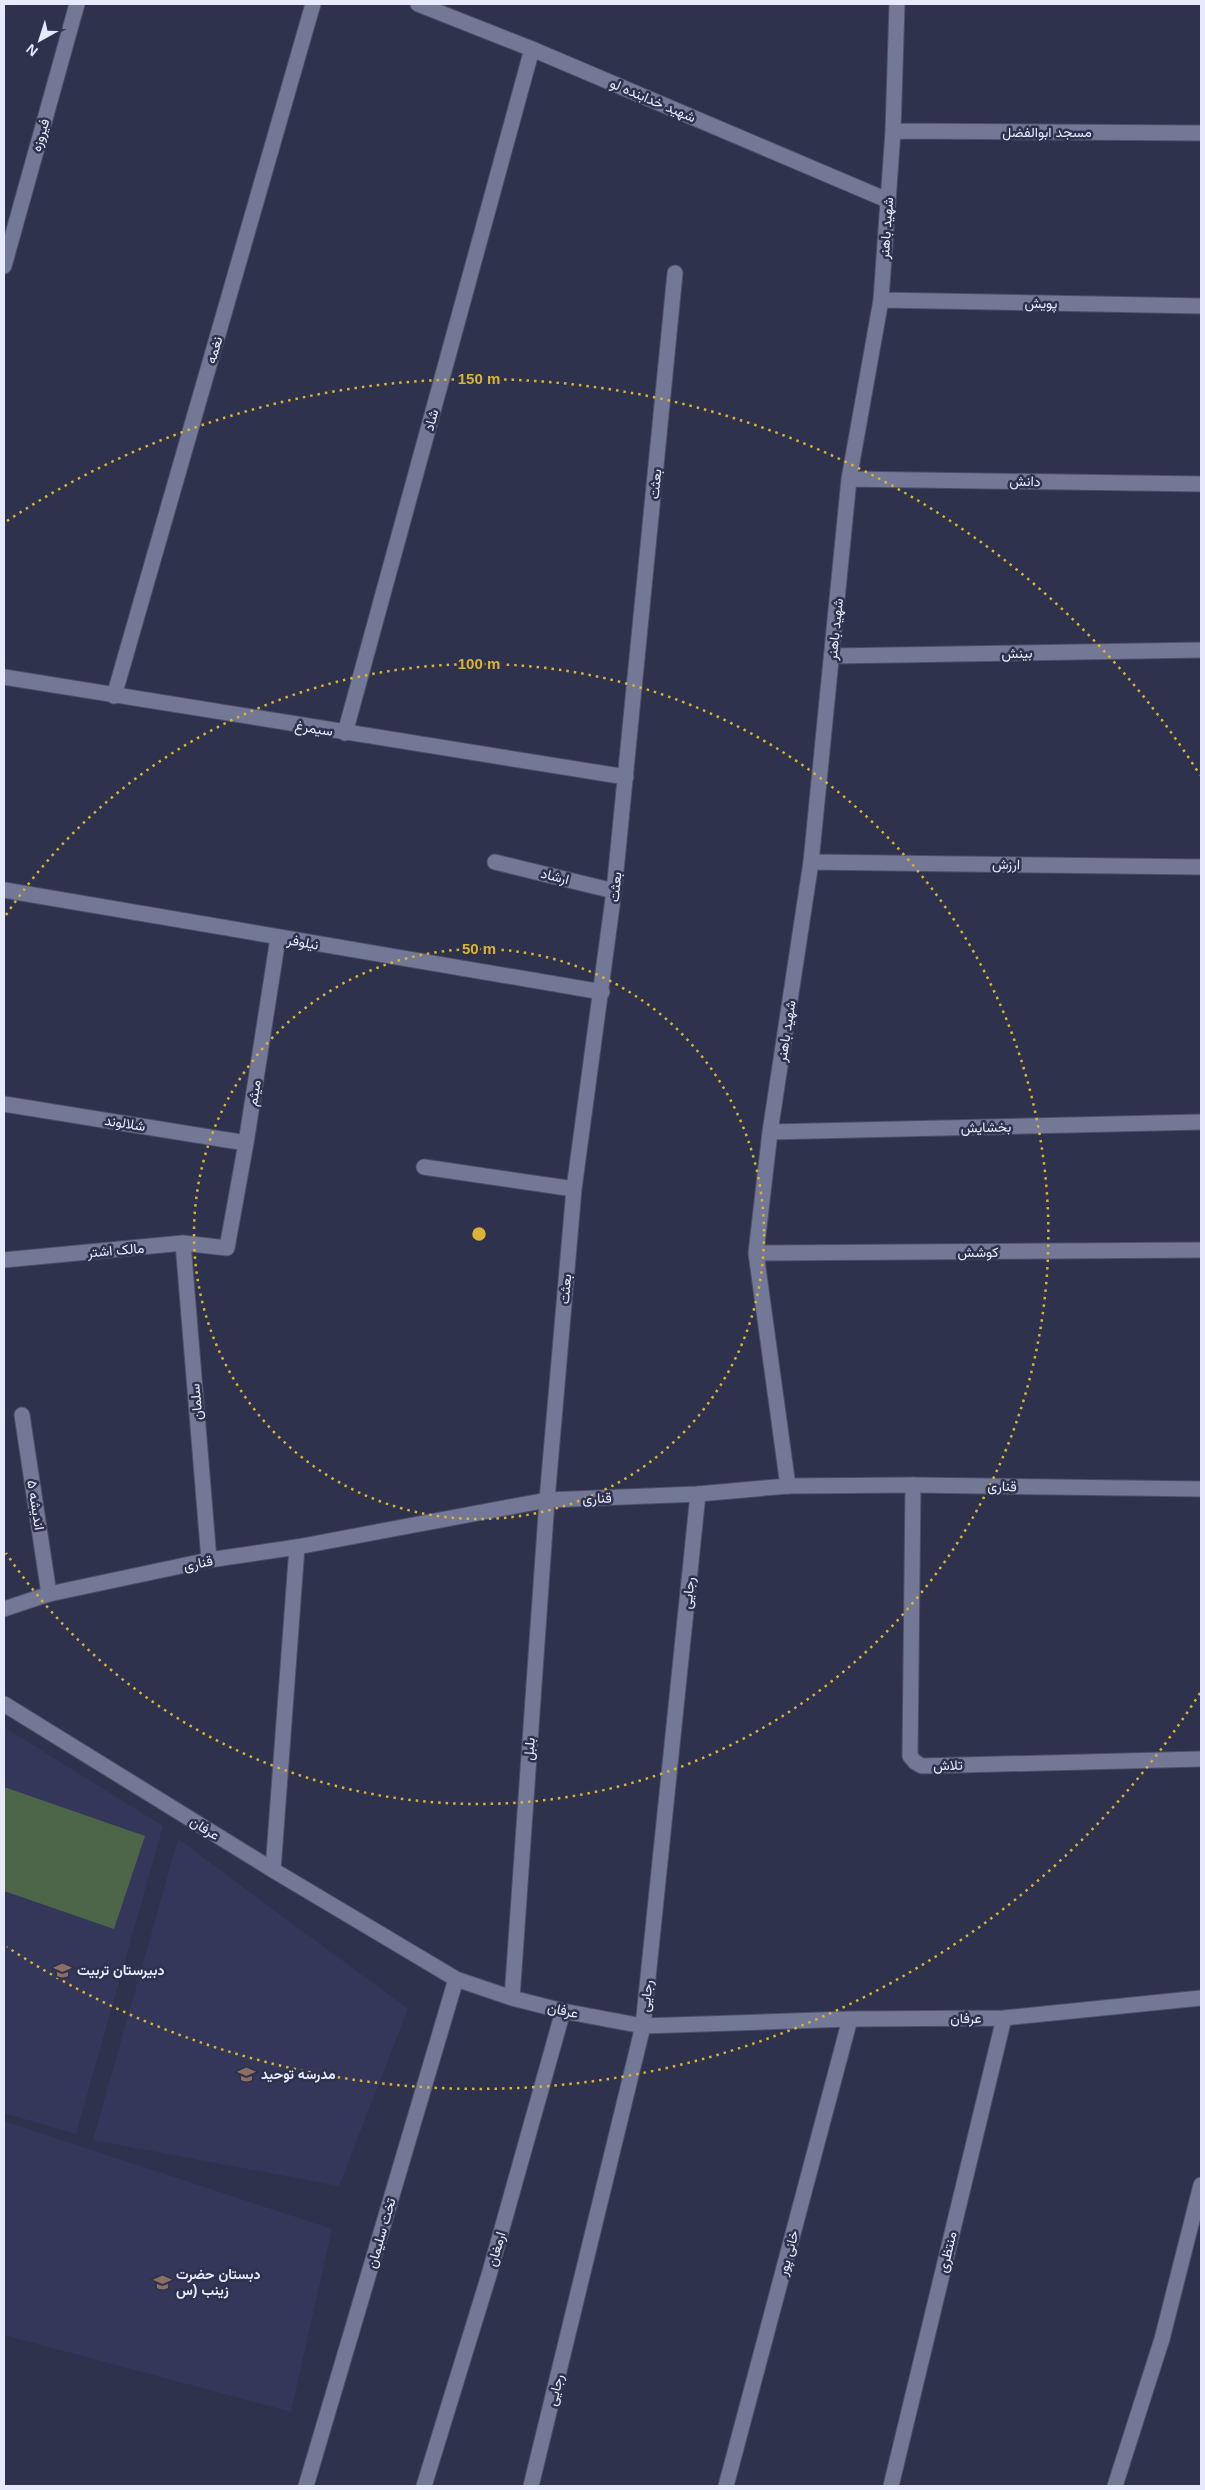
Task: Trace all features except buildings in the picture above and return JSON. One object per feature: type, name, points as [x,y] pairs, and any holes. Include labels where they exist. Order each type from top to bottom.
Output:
[{"type":"street","name":"فیروزه","points":[[4,266],[77,4]]},
{"type":"street","name":"نغمه","points":[[114,696],[313,4]]},
{"type":"street","name":"شهید خدابنده لو","points":[[418,4],[532,49],[887,200]]},
{"type":"street","name":"شهید باهنر","points":[[788,1486],[756,1253],[770,1132],[811,862],[849,479],[881,300],[893,131],[897,4]]},
{"type":"street","name":"شاد","points":[[345,733],[532,49]]},
{"type":"street","name":"مسجد ابوالفضل","points":[[893,131],[1201,133]]},
{"type":"street","name":"بعثت","points":[[546,1500],[574,1189],[602,992],[614,891],[676,273]]},
{"type":"street","name":"پویش","points":[[881,300],[1201,306]]},
{"type":"street","name":"دانش","points":[[849,479],[1201,484]]},
{"type":"street","name":"بینش","points":[[832,656],[1201,650]]},
{"type":"street","name":"سیمرغ","points":[[4,677],[626,777]]},
{"type":"street","name":"ارشاد","points":[[495,862],[614,891]]},
{"type":"street","name":"ارزش","points":[[811,862],[1201,867]]},
{"type":"street","name":"نیلوفر","points":[[4,890],[602,992]]},
{"type":"street","name":"میثم","points":[[227,1248],[246,1143],[278,938]]},
{"type":"street","name":"شلالوند","points":[[4,1104],[246,1143]]},
{"type":"street","name":"بخشایش","points":[[770,1132],[1201,1122]]},
{"type":"street","points":[[424,1167],[574,1189]]},
{"type":"street","name":"مالک اشتر","points":[[4,1260],[183,1244],[227,1248]]},
{"type":"street","name":"سلمان","points":[[183,1244],[209,1560]]},
{"type":"street","name":"کوشش","points":[[756,1253],[1201,1250]]},
{"type":"street","name":"اندیشه ۵","points":[[22,1416],[50,1594]]},
{"type":"street","name":"قناری","points":[[4,1610],[50,1594],[209,1560],[297,1547],[546,1500],[698,1494],[788,1486],[913,1485],[1201,1490]]},
{"type":"street","name":"تلاش","points":[[913,1485],[910,1756],[914,1762],[922,1766],[1201,1759]]},
{"type":"street","name":"رجایی","points":[[531,2486],[643,2026],[698,1494]]},
{"type":"street","name":"بلبل","points":[[512,1998],[546,1500]]},
{"type":"street","points":[[273,1870],[297,1547]]},
{"type":"street","name":"عرفان","points":[[4,1704],[273,1870],[456,1979],[512,1998],[563,2011],[643,2026],[850,2019],[1004,2018],[1201,1998]]},
{"type":"street","name":"تخت سلیمان","points":[[306,2486],[456,1979]]},
{"type":"street","name":"ارمغان","points":[[424,2486],[489,2275],[563,2011]]},
{"type":"street","name":"منتظری","points":[[890,2486],[1004,2018]]},
{"type":"street","name":"خانی پور","points":[[726,2486],[850,2019]]},
{"type":"street","points":[[1115,2486],[1162,2339],[1201,2185]]},
{"type":"shaded area","name":"دبیرستان تربیت","points":[[4,1727],[163,1826],[76,2134],[4,2113]]},
{"type":"shaded area","name":"مدرسه توحید","points":[[178,1839],[408,2009],[339,2186],[93,2140]]},
{"type":"shaded area","name":"دبستان حضرت زینب (س","points":[[4,2121],[332,2229],[291,2412],[4,2335]]},
{"type":"green space","points":[[4,1787],[145,1836],[114,1929],[4,1891]]},
{"type":"place","name":"دبیرستان تربیت","points":[[63,1970]]},
{"type":"place","name":"مدرسه توحید","points":[[247,2074]]},
{"type":"place","name":"دبستان حضرت زینب (س","points":[[162,2282]]}]
